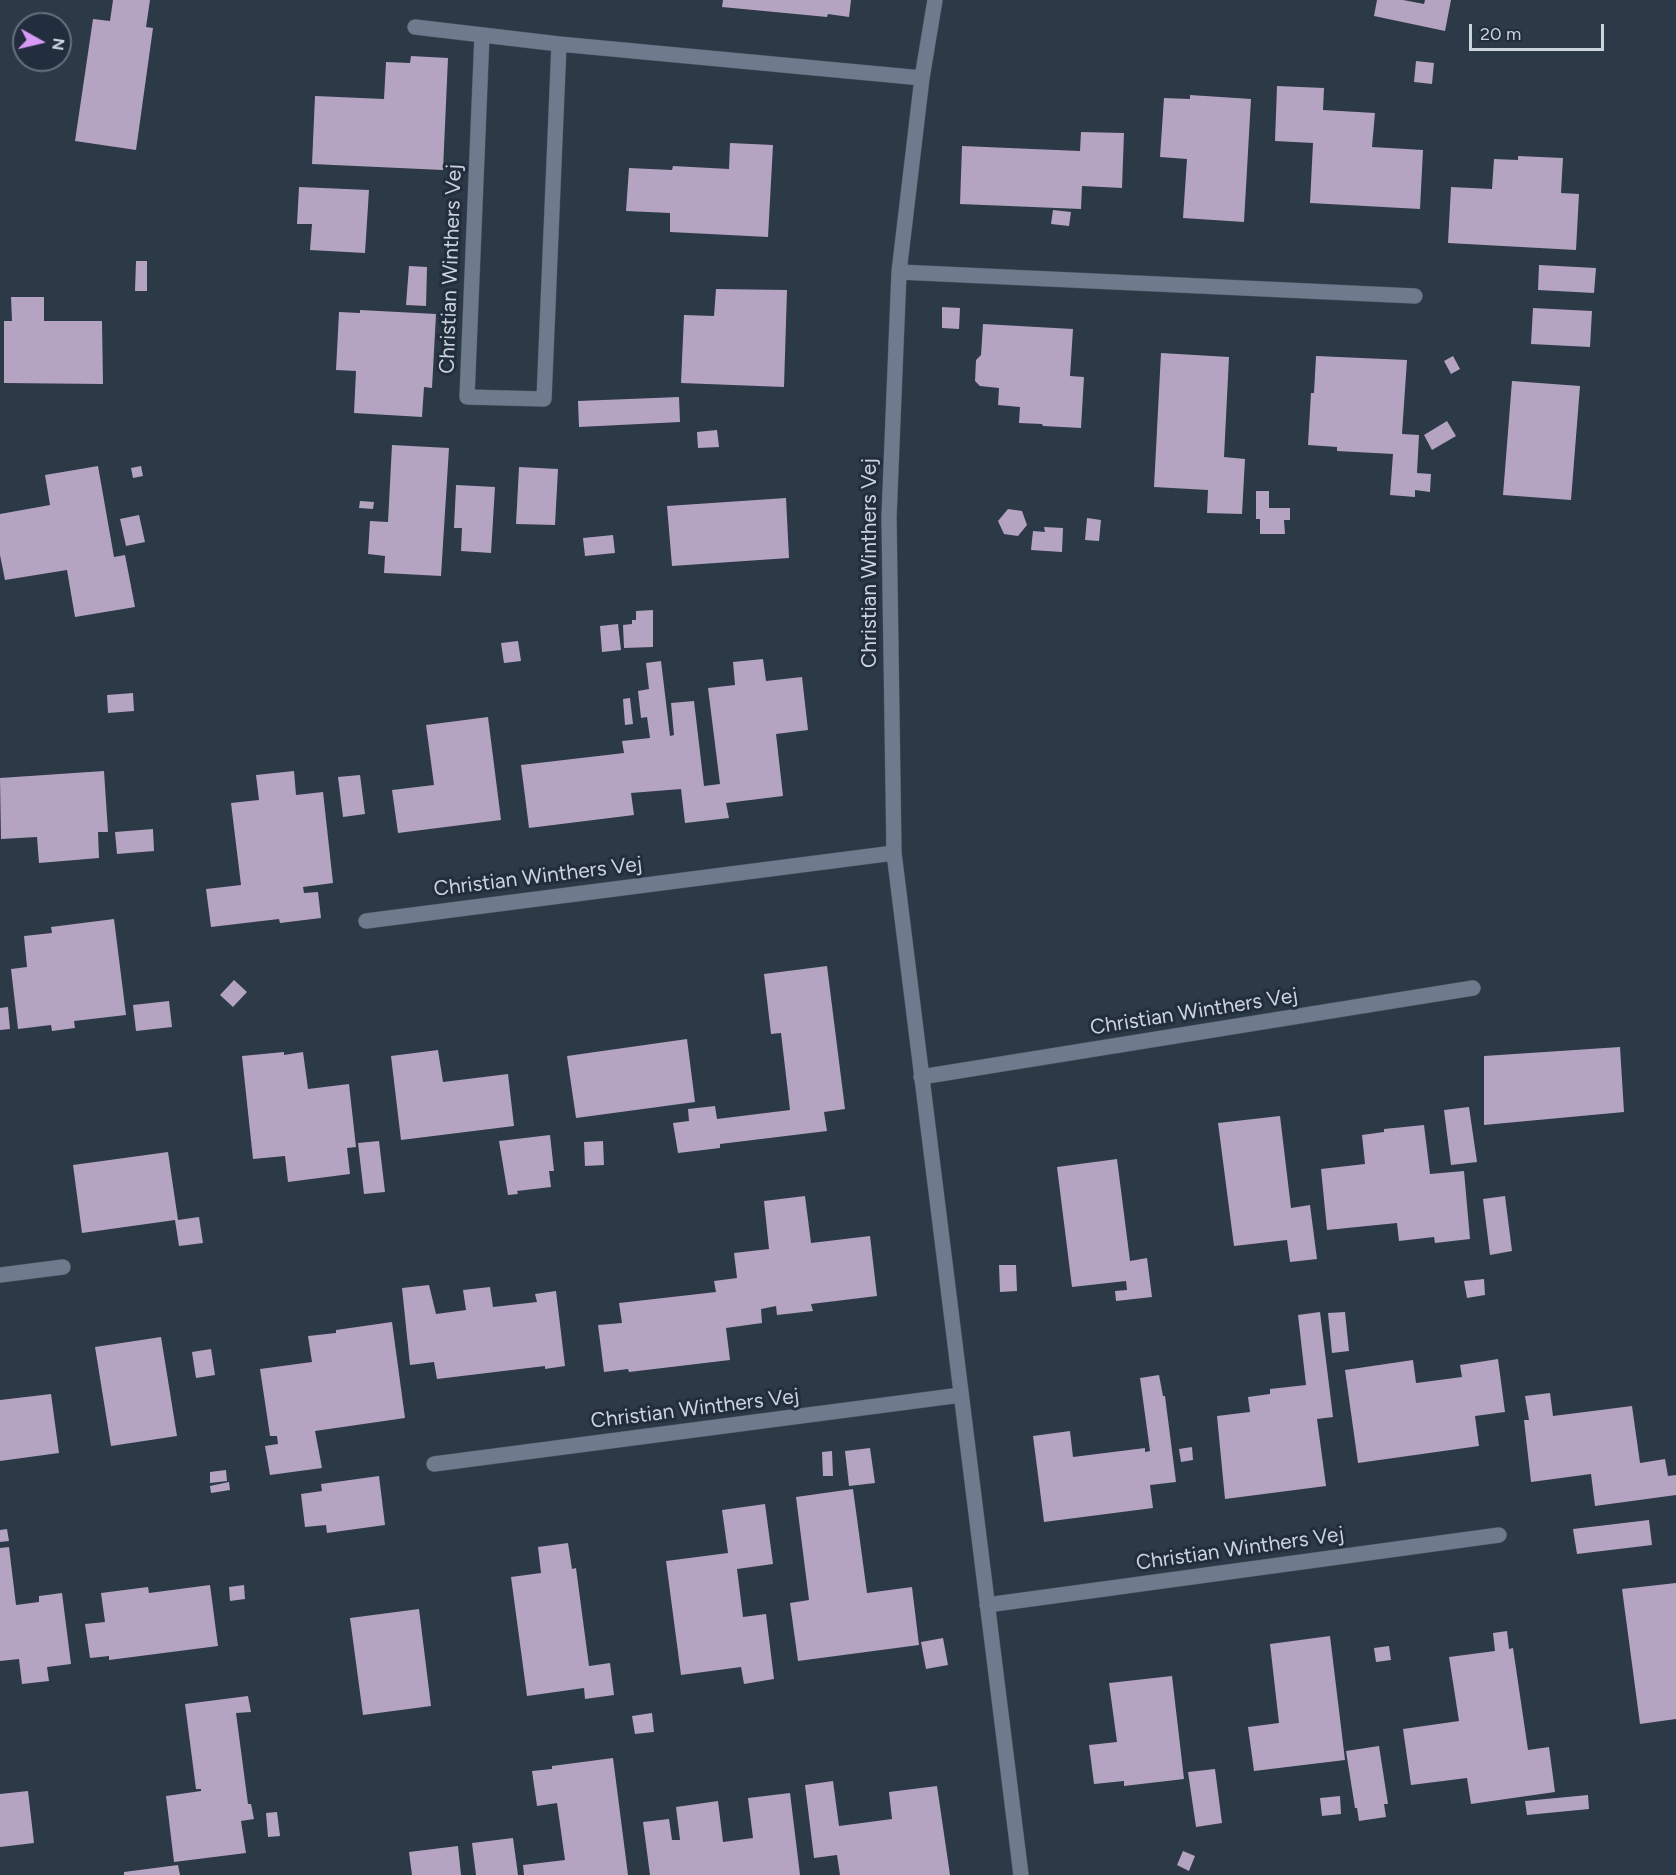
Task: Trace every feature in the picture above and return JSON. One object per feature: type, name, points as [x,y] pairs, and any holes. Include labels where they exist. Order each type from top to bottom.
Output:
[{"type":"street","name":"Christian Winthers Vej","points":[[935,0],[922,78],[899,272],[889,517],[894,853],[1020,1875]]},
{"type":"street","points":[[415,27],[559,44],[922,78]]},
{"type":"street","name":"Christian Winthers Vej","points":[[482,34],[467,397],[544,399],[559,44]]},
{"type":"street","points":[[899,272],[1415,296]]},
{"type":"street","name":"Christian Winthers Vej","points":[[366,921],[894,853]]},
{"type":"street","name":"Christian Winthers Vej","points":[[921,1077],[1473,988]]},
{"type":"street","points":[[0,1275],[63,1267]]},
{"type":"street","name":"Christian Winthers Vej","points":[[434,1464],[961,1395]]},
{"type":"street","name":"Christian Winthers Vej","points":[[987,1605],[1499,1535]]},
{"type":"building","points":[[113,0],[150,0],[146,27],[153,28],[136,150],[75,141],[93,19],[110,21]]},
{"type":"building","points":[[723,0],[851,0],[849,17],[828,14],[827,17],[722,7]]},
{"type":"building","points":[[1377,0],[1403,0],[1424,4],[1425,0],[1451,0],[1445,31],[1374,16]]},
{"type":"building","points":[[411,56],[448,58],[443,170],[312,164],[315,96],[384,99],[386,62],[410,63]]},
{"type":"building","points":[[1416,61],[1434,63],[1432,84],[1414,82]]},
{"type":"building","points":[[1277,86],[1324,88],[1323,110],[1375,113],[1372,147],[1423,150],[1420,209],[1310,203],[1313,143],[1275,141]]},
{"type":"building","points":[[1190,95],[1251,99],[1244,222],[1183,218],[1187,159],[1160,157],[1164,98],[1190,99]]},
{"type":"building","points":[[1081,132],[1124,133],[1122,188],[1082,186],[1081,209],[960,204],[962,146],[1080,151]]},
{"type":"building","points":[[730,143],[773,145],[768,237],[670,232],[670,213],[626,211],[629,168],[672,170],[673,166],[729,169]]},
{"type":"building","points":[[1518,156],[1563,158],[1561,193],[1579,194],[1576,250],[1448,243],[1451,187],[1492,189],[1494,159],[1518,160]]},
{"type":"building","points":[[299,187],[369,190],[365,253],[310,250],[312,224],[297,224]]},
{"type":"building","points":[[1053,210],[1071,212],[1069,226],[1051,224]]},
{"type":"building","points":[[136,261],[147,261],[147,291],[135,291]]},
{"type":"building","points":[[1539,265],[1596,268],[1594,293],[1538,290]]},
{"type":"building","points":[[409,266],[427,267],[426,306],[406,305]]},
{"type":"building","points":[[716,289],[787,290],[784,387],[681,383],[684,315],[714,316]]},
{"type":"building","points":[[11,297],[44,297],[44,321],[102,321],[103,384],[4,383],[4,321],[12,321]]},
{"type":"building","points":[[942,307],[960,308],[959,329],[942,328]]},
{"type":"building","points":[[1533,308],[1592,311],[1590,347],[1531,344]]},
{"type":"building","points":[[360,310],[436,314],[432,388],[424,387],[422,417],[354,413],[356,371],[336,370],[339,312],[360,313]]},
{"type":"building","points":[[983,324],[1073,329],[1070,376],[1084,377],[1081,428],[1019,423],[1020,407],[998,405],[999,388],[980,386],[975,381],[976,360],[981,355]]},
{"type":"building","points":[[1161,353],[1229,357],[1224,457],[1245,459],[1242,514],[1207,513],[1208,490],[1154,487]]},
{"type":"building","points":[[1316,356],[1407,360],[1402,434],[1419,435],[1417,473],[1431,474],[1430,492],[1415,490],[1415,497],[1390,495],[1393,454],[1337,451],[1337,447],[1308,445]]},
{"type":"building","points":[[1453,356],[1460,369],[1451,374],[1444,361]]},
{"type":"building","points":[[1512,381],[1580,386],[1571,500],[1503,495]]},
{"type":"building","points":[[679,397],[680,422],[579,427],[578,401]]},
{"type":"building","points":[[1447,421],[1456,436],[1432,450],[1424,435]]},
{"type":"building","points":[[717,430],[719,447],[698,448],[697,432]]},
{"type":"building","points":[[392,445],[449,448],[441,576],[384,573],[385,556],[368,554],[370,521],[388,522]]},
{"type":"building","points":[[98,466],[114,557],[125,555],[135,607],[75,617],[67,570],[5,580],[0,555],[0,514],[50,505],[45,475]]},
{"type":"building","points":[[141,466],[143,476],[133,478],[131,468]]},
{"type":"building","points":[[519,467],[558,469],[555,525],[516,524]]},
{"type":"building","points":[[456,485],[495,487],[491,553],[461,551],[462,528],[454,528]]},
{"type":"building","points":[[1256,491],[1269,491],[1269,508],[1290,508],[1290,520],[1284,520],[1285,534],[1260,534],[1260,519],[1256,519]]},
{"type":"building","points":[[786,498],[789,558],[672,566],[667,506]]},
{"type":"building","points":[[360,501],[374,502],[373,509],[359,508]]},
{"type":"building","points":[[1008,509],[1022,511],[1027,525],[1018,536],[1004,534],[998,521]]},
{"type":"building","points":[[139,515],[145,542],[126,546],[120,519]]},
{"type":"building","points":[[1087,518],[1101,520],[1099,541],[1085,540]]},
{"type":"building","points":[[1044,527],[1063,528],[1062,552],[1031,550],[1033,531],[1045,532]]},
{"type":"building","points":[[613,535],[615,553],[585,556],[583,538]]},
{"type":"building","points":[[653,610],[653,647],[624,648],[623,625],[632,624],[632,620],[636,620],[636,611]]},
{"type":"building","points":[[618,624],[621,650],[602,652],[600,626]]},
{"type":"building","points":[[518,641],[521,661],[504,663],[501,643]]},
{"type":"building","points":[[763,659],[766,681],[802,677],[808,730],[776,734],[783,796],[726,803],[729,818],[685,823],[681,789],[631,793],[634,815],[529,828],[521,765],[624,753],[622,741],[650,738],[647,717],[641,718],[638,691],[649,689],[646,663],[661,661],[670,736],[674,735],[671,703],[694,701],[704,786],[720,784],[708,688],[735,685],[733,662]]},
{"type":"building","points":[[133,693],[134,711],[108,713],[107,695]]},
{"type":"building","points":[[630,698],[633,724],[625,725],[623,699]]},
{"type":"building","points":[[488,717],[501,820],[398,833],[392,790],[434,785],[426,725]]},
{"type":"building","points":[[104,771],[108,832],[98,832],[99,858],[39,863],[37,837],[1,839],[0,778]]},
{"type":"building","points":[[294,771],[296,795],[323,792],[333,883],[303,887],[304,893],[318,892],[321,918],[280,923],[279,919],[211,927],[206,889],[241,885],[231,803],[259,800],[256,775]]},
{"type":"building","points":[[360,775],[365,814],[343,817],[338,777]]},
{"type":"building","points":[[153,829],[154,851],[117,854],[115,832]]},
{"type":"building","points":[[114,919],[126,1015],[74,1021],[75,1028],[52,1031],[51,1025],[18,1029],[11,969],[27,967],[24,936],[52,933],[51,927]]},
{"type":"building","points":[[827,966],[845,1109],[824,1112],[827,1131],[720,1144],[720,1148],[678,1153],[673,1123],[689,1121],[688,1109],[715,1106],[717,1119],[790,1110],[781,1033],[771,1034],[764,974]]},
{"type":"building","points":[[234,980],[247,992],[233,1007],[220,995]]},
{"type":"building","points":[[169,1001],[172,1027],[136,1031],[133,1005]]},
{"type":"building","points":[[8,1007],[10,1029],[0,1030],[0,1008]]},
{"type":"building","points":[[687,1039],[695,1102],[576,1118],[567,1056]]},
{"type":"building","points":[[1620,1047],[1624,1112],[1484,1125],[1484,1056]]},
{"type":"building","points":[[438,1050],[443,1082],[508,1074],[514,1126],[401,1140],[391,1056]]},
{"type":"building","points":[[284,1052],[284,1055],[303,1052],[308,1089],[349,1084],[356,1147],[347,1148],[350,1174],[288,1182],[285,1156],[253,1159],[242,1056]]},
{"type":"building","points":[[1469,1107],[1477,1162],[1451,1165],[1444,1110]]},
{"type":"building","points":[[1280,1116],[1291,1208],[1310,1205],[1317,1259],[1290,1262],[1287,1240],[1234,1246],[1218,1123]]},
{"type":"building","points":[[1424,1125],[1430,1174],[1464,1171],[1470,1239],[1435,1243],[1434,1237],[1399,1241],[1397,1223],[1327,1230],[1321,1169],[1365,1164],[1362,1135],[1384,1132],[1384,1129]]},
{"type":"building","points":[[550,1135],[554,1171],[549,1171],[551,1187],[517,1191],[518,1194],[508,1195],[499,1141]]},
{"type":"building","points":[[379,1141],[385,1192],[364,1194],[358,1143]]},
{"type":"building","points":[[603,1141],[604,1165],[585,1166],[584,1142]]},
{"type":"building","points":[[168,1152],[178,1220],[199,1217],[203,1243],[179,1246],[175,1220],[82,1233],[73,1165]]},
{"type":"building","points":[[1117,1159],[1130,1261],[1147,1258],[1152,1297],[1116,1301],[1115,1291],[1127,1290],[1126,1281],[1072,1287],[1057,1167]]},
{"type":"building","points":[[805,1196],[811,1243],[870,1236],[877,1296],[811,1304],[813,1311],[777,1315],[776,1306],[761,1309],[762,1323],[726,1328],[730,1360],[629,1372],[628,1369],[604,1372],[598,1325],[622,1323],[619,1303],[716,1292],[714,1281],[737,1278],[734,1253],[769,1249],[764,1201]]},
{"type":"building","points":[[1505,1196],[1512,1251],[1490,1255],[1483,1199]]},
{"type":"building","points":[[999,1265],[1016,1265],[1017,1291],[1000,1292]]},
{"type":"building","points":[[1484,1279],[1485,1295],[1467,1298],[1464,1281]]},
{"type":"building","points":[[429,1285],[436,1314],[466,1310],[463,1290],[490,1287],[493,1307],[537,1302],[535,1294],[556,1291],[565,1366],[545,1369],[545,1366],[437,1379],[434,1362],[410,1365],[402,1288]]},
{"type":"building","points":[[1320,1312],[1333,1417],[1317,1419],[1326,1486],[1225,1499],[1217,1416],[1250,1412],[1248,1397],[1270,1394],[1270,1389],[1306,1385],[1298,1315]]},
{"type":"building","points":[[1345,1312],[1349,1351],[1332,1353],[1328,1313]]},
{"type":"building","points":[[392,1322],[405,1418],[315,1431],[322,1468],[270,1475],[265,1446],[278,1444],[277,1436],[270,1436],[260,1369],[312,1362],[308,1336]]},
{"type":"building","points":[[161,1337],[177,1436],[111,1446],[95,1347]]},
{"type":"building","points":[[211,1349],[215,1375],[196,1378],[192,1352]]},
{"type":"building","points":[[1498,1359],[1505,1412],[1475,1416],[1479,1446],[1358,1463],[1345,1370],[1413,1360],[1416,1383],[1462,1377],[1460,1365]]},
{"type":"building","points":[[1159,1375],[1163,1396],[1165,1396],[1176,1482],[1150,1485],[1153,1508],[1044,1522],[1033,1436],[1070,1431],[1073,1457],[1145,1448],[1145,1452],[1150,1451],[1140,1378]]},
{"type":"building","points":[[1550,1393],[1553,1416],[1632,1406],[1640,1463],[1665,1459],[1668,1476],[1676,1475],[1676,1495],[1595,1506],[1591,1474],[1531,1482],[1524,1420],[1529,1420],[1525,1396]]},
{"type":"building","points":[[51,1394],[59,1453],[0,1461],[0,1400]]},
{"type":"building","points":[[1192,1447],[1193,1460],[1181,1462],[1179,1449]]},
{"type":"building","points":[[870,1448],[875,1483],[849,1486],[845,1451]]},
{"type":"building","points":[[832,1451],[833,1476],[823,1476],[822,1452]]},
{"type":"building","points":[[226,1470],[227,1481],[210,1483],[210,1472]]},
{"type":"building","points":[[379,1476],[385,1525],[327,1533],[326,1525],[305,1527],[301,1494],[322,1491],[321,1484]]},
{"type":"building","points":[[229,1482],[230,1490],[211,1493],[210,1486]]},
{"type":"building","points":[[853,1489],[867,1593],[912,1587],[919,1645],[798,1661],[790,1603],[809,1600],[796,1497]]},
{"type":"building","points":[[765,1504],[773,1564],[737,1569],[743,1617],[766,1614],[774,1679],[744,1684],[741,1667],[681,1675],[666,1561],[728,1553],[722,1510]]},
{"type":"building","points":[[1649,1520],[1652,1545],[1577,1554],[1573,1529]]},
{"type":"building","points":[[7,1529],[9,1541],[0,1542],[0,1530]]},
{"type":"building","points":[[568,1543],[572,1569],[576,1568],[589,1666],[610,1663],[614,1695],[585,1699],[584,1688],[527,1696],[511,1577],[541,1573],[538,1547]]},
{"type":"building","points":[[9,1547],[16,1605],[39,1602],[39,1596],[62,1593],[71,1664],[47,1667],[49,1681],[22,1684],[19,1659],[0,1661],[0,1548]]},
{"type":"building","points":[[1676,1583],[1676,1719],[1640,1724],[1622,1589]]},
{"type":"building","points":[[210,1585],[218,1646],[109,1660],[109,1656],[90,1658],[85,1624],[105,1622],[101,1593],[148,1587],[149,1593]]},
{"type":"building","points":[[244,1585],[245,1599],[230,1601],[229,1587]]},
{"type":"building","points":[[419,1609],[431,1706],[363,1715],[350,1618]]},
{"type":"building","points":[[1507,1631],[1509,1649],[1513,1648],[1528,1750],[1549,1747],[1555,1792],[1471,1804],[1467,1778],[1411,1785],[1403,1729],[1459,1721],[1449,1657],[1495,1651],[1493,1633]]},
{"type":"building","points":[[1330,1636],[1345,1760],[1254,1771],[1248,1727],[1279,1723],[1270,1644]]},
{"type":"building","points":[[943,1638],[948,1665],[926,1669],[921,1642]]},
{"type":"building","points":[[1389,1646],[1391,1660],[1376,1662],[1374,1648]]},
{"type":"building","points":[[1172,1676],[1184,1779],[1124,1786],[1124,1781],[1094,1784],[1089,1745],[1117,1742],[1109,1683]]},
{"type":"building","points":[[248,1696],[251,1712],[236,1713],[248,1804],[251,1804],[254,1819],[241,1821],[246,1853],[174,1862],[166,1796],[201,1791],[201,1789],[196,1789],[185,1704]]},
{"type":"building","points":[[652,1713],[654,1732],[635,1734],[632,1716]]},
{"type":"building","points":[[1379,1746],[1388,1804],[1384,1804],[1386,1817],[1359,1821],[1346,1751]]},
{"type":"building","points":[[613,1758],[628,1875],[524,1875],[523,1865],[565,1860],[557,1803],[537,1806],[532,1771]]},
{"type":"building","points":[[1215,1769],[1222,1823],[1196,1827],[1188,1772]]},
{"type":"building","points":[[833,1781],[839,1826],[892,1819],[889,1792],[937,1786],[950,1875],[840,1875],[837,1855],[814,1858],[805,1785]]},
{"type":"building","points":[[28,1791],[34,1843],[0,1847],[0,1794]]},
{"type":"building","points":[[790,1793],[800,1875],[650,1875],[643,1822],[669,1819],[672,1840],[680,1840],[676,1807],[718,1801],[723,1842],[753,1838],[748,1798]]},
{"type":"building","points":[[1588,1795],[1589,1809],[1527,1815],[1525,1801]]},
{"type":"building","points":[[1340,1796],[1341,1814],[1322,1816],[1320,1798]]},
{"type":"building","points":[[277,1812],[280,1836],[268,1837],[266,1813]]},
{"type":"building","points":[[513,1838],[518,1875],[476,1875],[472,1843]]},
{"type":"building","points":[[458,1846],[461,1875],[412,1875],[409,1852]]},
{"type":"building","points":[[1183,1851],[1195,1856],[1189,1871],[1177,1865]]},
{"type":"building","points":[[178,1865],[180,1875],[124,1875],[124,1872]]}]
